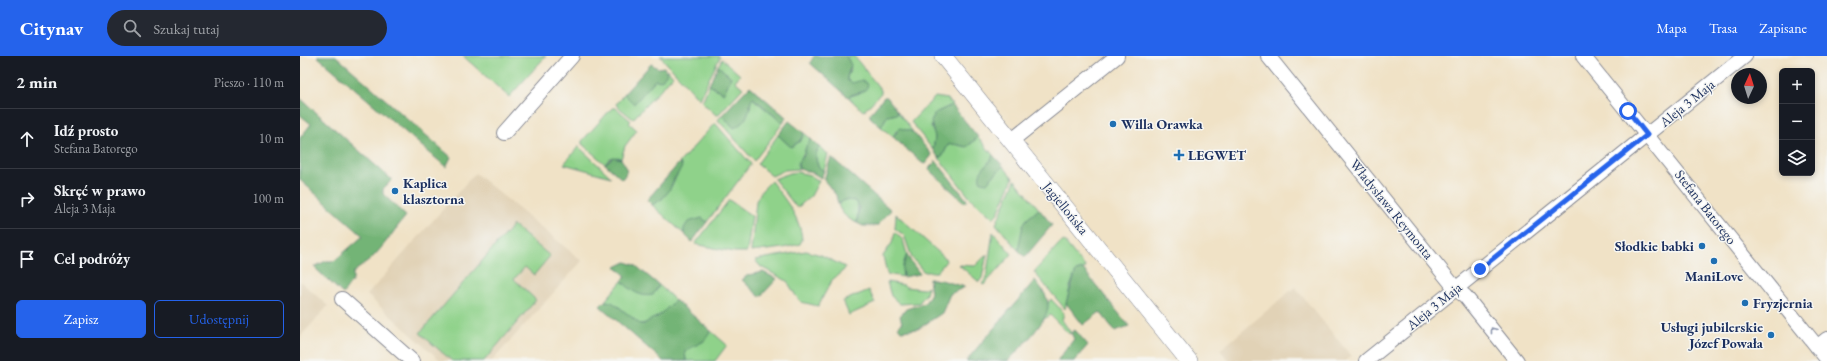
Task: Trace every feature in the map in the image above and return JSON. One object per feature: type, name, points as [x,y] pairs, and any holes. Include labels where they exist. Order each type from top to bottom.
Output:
[{"type":"street","points":[[504,133],[572,56]]},
{"type":"street","name":"Jagiellońska","points":[[943,56],[1189,361]]},
{"type":"street","points":[[1011,141],[1117,56]]},
{"type":"street","name":"Władysława Reymonta","points":[[1268,56],[1456,289],[1465,296],[1517,361]]},
{"type":"street","name":"Stefana Batorego","points":[[1584,56],[1647,135],[1822,343],[1827,359]]},
{"type":"street","name":"Aleja 3 Maja","points":[[1366,361],[1745,56]]},
{"type":"street","points":[[342,299],[412,361]]},
{"type":"shaded area","points":[[475,173],[582,261],[492,361],[441,361],[367,295]]},
{"type":"shaded area","points":[[300,281],[328,306],[300,337]]},
{"type":"shaded area","points":[[1295,287],[1351,356],[1345,361],[1229,361],[1220,350]]},
{"type":"green space","points":[[317,56],[336,56],[451,157],[446,167]]},
{"type":"green space","points":[[463,56],[546,56],[509,97]]},
{"type":"green space","points":[[660,56],[718,56],[720,57],[699,99]]},
{"type":"green space","points":[[814,56],[846,56],[851,65],[847,80],[852,83],[862,80],[868,84],[867,87],[865,90],[848,97],[810,63]]},
{"type":"green space","points":[[846,56],[854,56],[881,90],[881,93],[863,111],[848,97],[860,93],[852,83],[847,80],[851,69]]},
{"type":"green space","points":[[722,59],[740,75],[735,81],[743,88],[717,116],[702,102],[709,85],[724,93],[731,77],[718,66]]},
{"type":"green space","points":[[651,64],[658,68],[664,67],[667,73],[661,81],[655,80],[634,104],[624,94]]},
{"type":"green space","points":[[718,66],[731,77],[724,93],[709,85]]},
{"type":"green space","points":[[667,69],[673,76],[633,119],[617,106],[616,104],[624,94],[634,103],[655,80],[667,73]]},
{"type":"green space","points":[[750,86],[786,117],[783,123],[753,98],[751,100],[747,117],[738,126],[734,128],[722,115]]},
{"type":"green space","points":[[884,97],[887,97],[898,112],[897,114],[887,116],[881,127],[870,117],[870,114]]},
{"type":"green space","points":[[935,97],[948,99],[952,105],[935,113],[931,127],[935,137],[933,150],[911,122]]},
{"type":"green space","points":[[300,98],[392,180],[383,189],[383,194],[406,216],[377,253],[353,273],[353,280],[343,294],[314,267],[326,261],[334,261],[363,236],[300,180],[300,138],[311,124],[300,115]]},
{"type":"green space","points":[[752,98],[783,123],[754,161],[718,120],[722,115],[734,127],[750,108]]},
{"type":"green space","points":[[952,105],[978,137],[967,147],[953,144],[948,145],[943,155],[939,158],[933,150],[935,137],[931,122],[935,113]]},
{"type":"green space","points":[[612,108],[616,108],[631,121],[629,123],[637,130],[625,146],[621,159],[618,157],[610,158],[605,164],[582,144],[582,141]]},
{"type":"green space","points":[[898,112],[913,132],[896,131],[893,137],[881,127],[887,116],[897,114]]},
{"type":"green space","points":[[789,121],[804,133],[800,141],[791,147],[778,135]]},
{"type":"green space","points":[[715,123],[751,164],[707,222],[702,218],[684,230],[684,234],[652,205],[662,199],[671,187],[682,165],[679,163]]},
{"type":"green space","points":[[900,128],[913,132],[932,155],[925,164],[893,137]]},
{"type":"green space","points":[[804,133],[811,139],[797,165],[799,169],[785,170],[772,176],[757,164],[778,135],[791,147],[799,142]]},
{"type":"green space","points":[[978,137],[993,155],[991,162],[983,169],[990,179],[1003,166],[1013,178],[998,213],[993,218],[970,198],[939,158],[943,155],[948,145],[953,144],[966,146]]},
{"type":"green space","points":[[811,139],[819,147],[816,153],[816,160],[819,167],[824,171],[821,178],[813,173],[799,169],[798,162],[804,155],[806,146]]},
{"type":"green space","points":[[579,147],[611,177],[564,164]]},
{"type":"green space","points":[[819,147],[828,154],[824,171],[819,167],[816,160],[816,153]]},
{"type":"green space","points":[[993,155],[1003,166],[987,183],[981,182],[981,171]]},
{"type":"green space","points":[[613,157],[621,159],[626,167],[626,174],[622,179],[605,164]]},
{"type":"green space","points":[[831,157],[891,210],[877,226],[863,226],[857,223],[859,207],[856,201],[845,200],[838,204],[836,195],[824,180]]},
{"type":"green space","points":[[936,161],[967,200],[965,203],[929,170]]},
{"type":"green space","points":[[679,163],[682,165],[681,169],[674,179],[669,191],[662,199],[652,205],[647,200]]},
{"type":"green space","points":[[797,172],[810,175],[819,181],[811,196],[797,208],[774,179],[789,173]]},
{"type":"green space","points":[[1015,180],[1039,209],[1026,220],[1018,250],[996,224]]},
{"type":"green space","points":[[771,181],[795,216],[799,224],[802,240],[800,244],[783,248],[751,252],[756,201],[762,190]]},
{"type":"green space","points":[[729,200],[752,216],[747,252],[734,252],[695,244]]},
{"type":"green space","points":[[845,200],[854,200],[858,203],[857,223],[845,216],[839,208],[838,204]]},
{"type":"green space","points":[[1039,209],[1052,225],[1025,257],[1018,250],[1023,225],[1026,220]]},
{"type":"green space","points":[[896,214],[945,258],[946,261],[937,272],[924,272],[912,258],[904,235],[895,229]]},
{"type":"green space","points":[[702,218],[707,222],[692,242],[684,234],[684,228],[688,222]]},
{"type":"green space","points":[[513,225],[550,256],[534,275],[525,267],[514,279],[536,300],[484,361],[452,361],[420,333]]},
{"type":"green space","points":[[895,232],[903,240],[907,254],[904,262],[903,277],[887,274],[883,256],[892,243]]},
{"type":"green space","points":[[993,232],[1012,254],[984,285],[982,284],[986,279]]},
{"type":"green space","points":[[1064,241],[1086,268],[1076,271],[1070,287],[1065,309],[1034,272],[1059,244]]},
{"type":"green space","points":[[806,251],[821,255],[845,267],[844,270],[832,280],[818,306],[801,302],[787,281],[761,267],[755,260]]},
{"type":"green space","points":[[907,254],[920,274],[903,277],[902,269]]},
{"type":"green space","points":[[987,254],[982,278],[979,282],[959,265],[975,266]]},
{"type":"green space","points":[[626,262],[635,265],[659,285],[653,295],[648,296],[640,294],[628,287],[622,281],[626,276],[616,267]]},
{"type":"green space","points":[[1083,269],[1129,326],[1115,331],[1100,312],[1083,325],[1066,303],[1076,271]]},
{"type":"green space","points":[[763,272],[777,279],[760,297],[742,280],[748,275]]},
{"type":"green space","points":[[929,279],[941,280],[965,287],[950,294],[942,313],[918,329],[901,331],[898,327],[902,323],[900,316],[906,309],[925,303],[931,293]]},
{"type":"green space","points":[[1035,280],[1045,294],[1048,304],[1044,318],[1033,334],[1008,361],[966,361]]},
{"type":"green space","points":[[622,281],[628,287],[656,291],[659,285],[675,300],[664,312],[654,319],[649,322],[639,324],[615,304],[605,301]]},
{"type":"green space","points":[[887,282],[904,285],[906,287],[923,289],[928,286],[926,294],[919,303],[900,304],[891,296]]},
{"type":"green space","points":[[869,290],[875,303],[849,315],[843,301]]},
{"type":"green space","points":[[1051,299],[1064,313],[1062,320],[1071,333],[1069,334],[1050,315],[1043,320],[1048,303]]},
{"type":"green space","points":[[675,300],[711,331],[704,341],[685,351],[686,361],[663,361],[600,306],[605,301],[612,302],[640,324],[644,324],[659,316]]},
{"type":"green space","points":[[1075,330],[1088,345],[1074,361],[1057,361],[1074,339],[1071,333]]},
{"type":"green space","points":[[711,331],[727,345],[715,361],[686,361],[685,351],[704,341]]},
{"type":"place","name":"Willa Orawka","points":[[1113,124]]},
{"type":"place","name":"LEGWET","points":[[1179,155]]},
{"type":"place","name":"Kaplica klasztorna","points":[[395,191]]},
{"type":"place","name":"Słodkie babki","points":[[1702,246]]},
{"type":"place","name":"ManiLove","points":[[1714,261]]},
{"type":"place","name":"Fryzjernia","points":[[1745,303]]},
{"type":"place","name":"Usługi jubilerskie Józef Powała","points":[[1771,335]]},
{"type":"route","points":[[1480,269],[1647,135],[1628,111]]}]
